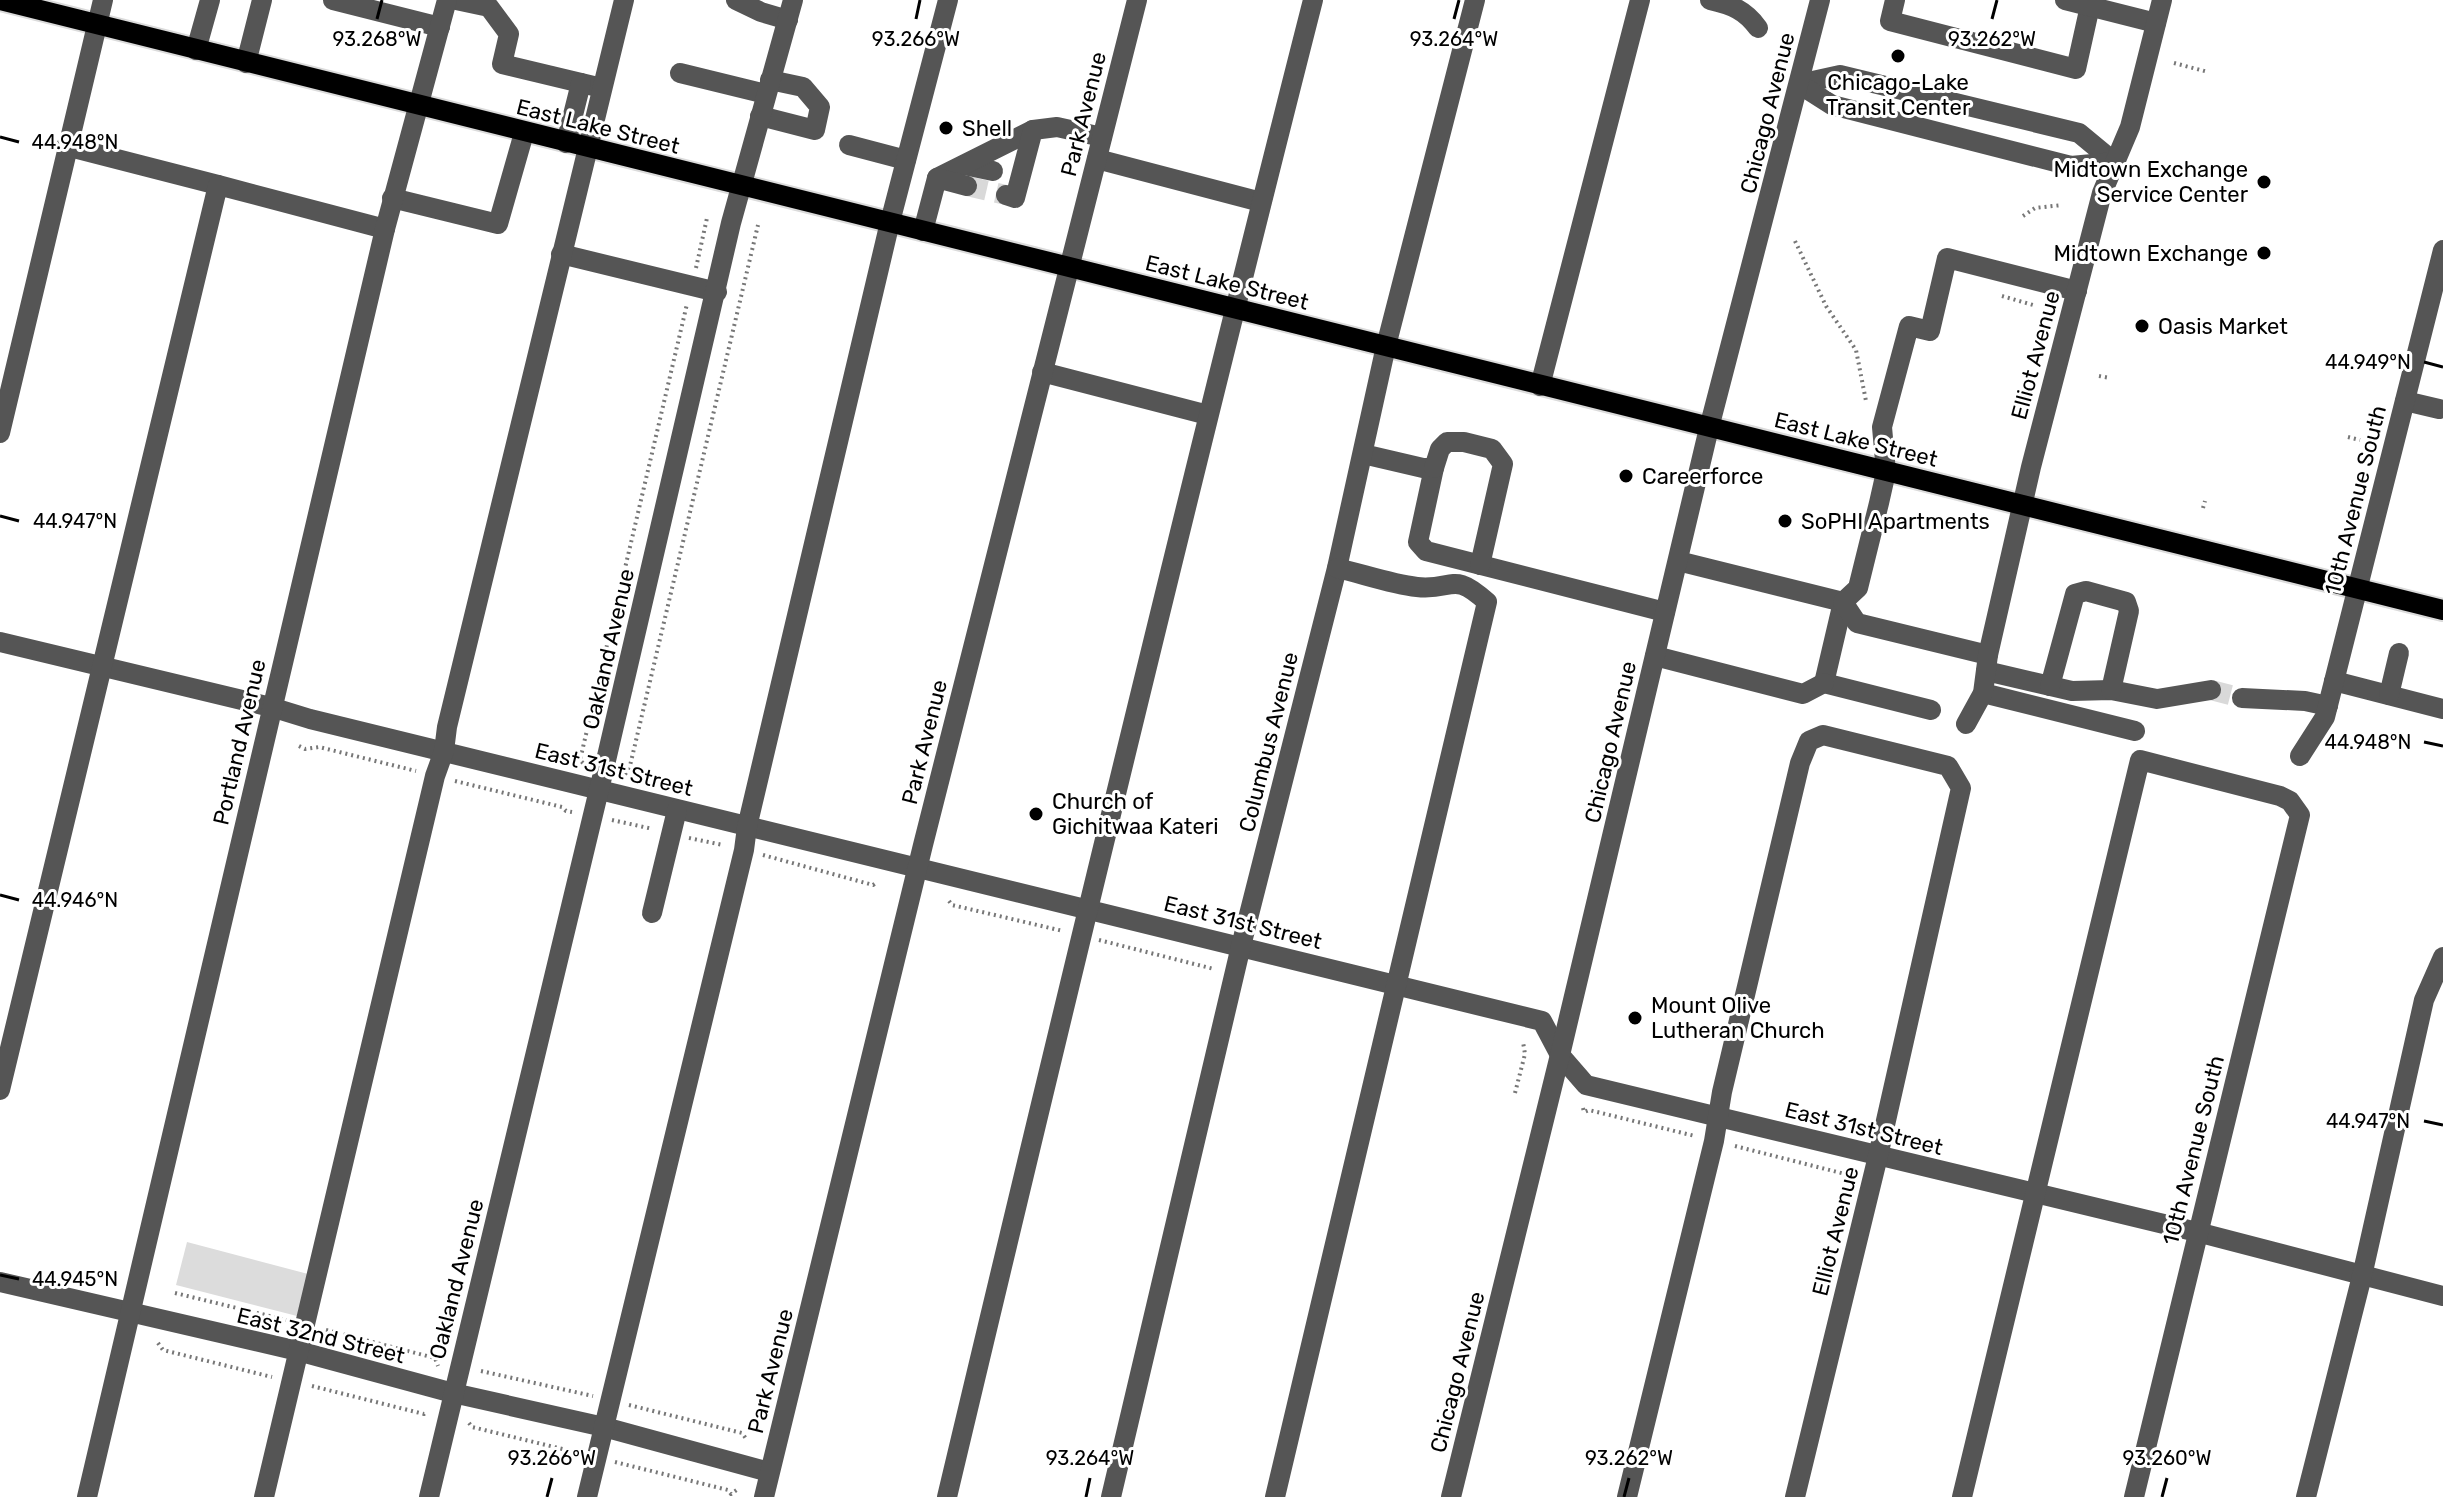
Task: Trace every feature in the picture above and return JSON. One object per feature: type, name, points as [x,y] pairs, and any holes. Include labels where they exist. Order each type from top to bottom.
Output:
[{"type":"main road","name":"East Lake Street","points":[[0,0],[2443,610]]},
{"type":"street","points":[[0,433],[103,0]]},
{"type":"street","points":[[196,50],[210,0]]},
{"type":"street","points":[[246,63],[260,0]]},
{"type":"street","points":[[333,0],[440,27]]},
{"type":"street","name":"Portland Avenue","points":[[87,1497],[392,198],[447,0]]},
{"type":"street","points":[[456,0],[489,7],[509,34],[502,64],[602,88]]},
{"type":"street","points":[[264,1497],[624,0]]},
{"type":"street","points":[[736,0],[761,12],[790,10]]},
{"type":"street","points":[[587,1497],[740,865],[890,222],[948,0]]},
{"type":"street","name":"Park Avenue","points":[[764,1497],[1137,0]]},
{"type":"street","points":[[947,1497],[1087,908],[1313,0]]},
{"type":"street","name":"Columbus Avenue","points":[[1111,1497],[1241,946],[1337,568],[1386,346],[1475,0]]},
{"type":"street","points":[[1540,386],[1640,0]]},
{"type":"street","points":[[1710,0],[1736,6],[1758,28]]},
{"type":"street","name":"Chicago Avenue","points":[[1451,1497],[1709,428],[1820,0]]},
{"type":"street","points":[[1895,0],[1890,21],[2076,69],[2090,6]]},
{"type":"street","points":[[2065,0],[2156,23]]},
{"type":"street","name":"Elliot Avenue","points":[[1966,724],[1983,693],[2021,505],[2102,193],[2130,127],[2162,0]]},
{"type":"street","name":"Oakland Avenue","points":[[429,1497],[731,223],[790,10]]},
{"type":"street","points":[[680,73],[768,87],[803,87],[820,107],[815,130],[760,116]]},
{"type":"street","points":[[1799,84],[1840,75],[2079,133],[2114,162]]},
{"type":"street","points":[[566,143],[581,83]]},
{"type":"street","points":[[1799,84],[1832,105],[2071,166],[2114,162]]},
{"type":"street","points":[[923,231],[937,178],[1033,130],[1057,127],[1102,137]]},
{"type":"street","points":[[1006,195],[1015,198],[1008,174],[1033,130]]},
{"type":"street","points":[[392,198],[498,224],[524,133]]},
{"type":"street","points":[[849,145],[906,160]]},
{"type":"street","points":[[66,146],[385,229]]},
{"type":"street","points":[[1097,159],[1261,202]]},
{"type":"street","points":[[964,165],[1008,174]]},
{"type":"street","points":[[937,178],[967,186]]},
{"type":"street","points":[[0,1090],[218,185]]},
{"type":"street","name":"10th Avenue South","points":[[2300,756],[2325,717],[2443,250]]},
{"type":"street","points":[[561,254],[717,292]]},
{"type":"street","points":[[1824,683],[1843,602],[1858,588],[1886,472],[1882,427],[1909,326],[1930,331],[1947,258],[2077,291]]},
{"type":"street","points":[[1042,372],[1208,415]]},
{"type":"street","points":[[2405,401],[2439,409]]},
{"type":"street","points":[[1480,565],[1503,464],[1492,449],[1464,442],[1447,442],[1440,449],[1434,468],[1418,542],[1426,551],[1480,565],[1665,612]]},
{"type":"street","points":[[1363,454],[1434,468]]},
{"type":"street","points":[[1678,561],[1843,602],[1857,623],[2050,686],[2072,691],[2111,690],[2157,699],[2211,690]]},
{"type":"street","points":[[1275,1497],[1487,602],[1471,588],[1455,583],[1420,587],[1337,568]]},
{"type":"street","points":[[2050,686],[2075,594],[2086,591],[2126,602],[2129,611],[2111,690]]},
{"type":"street","name":"East 31st Street","points":[[0,642],[1542,1021],[1560,1055],[1586,1085],[2197,1232],[2443,1296]]},
{"type":"street","points":[[2389,695],[2399,653]]},
{"type":"street","points":[[1655,656],[1803,694],[1824,683],[1931,710]]},
{"type":"street","points":[[2334,681],[2443,709]]},
{"type":"street","points":[[1983,693],[2135,731]]},
{"type":"street","points":[[2242,698],[2305,701],[2328,706]]},
{"type":"street","name":"Elliot Avenue","points":[[1717,1117],[1800,763],[1809,741],[1823,735],[1948,766],[1961,788],[1878,1156],[1795,1497]]},
{"type":"street","name":"10th Avenue South","points":[[2036,1195],[2140,760],[2290,801],[2300,815],[2134,1497]]},
{"type":"street","points":[[652,913],[677,810]]},
{"type":"street","points":[[2306,1497],[2362,1276],[2424,1000],[2443,957]]},
{"type":"street","points":[[1627,1497],[1714,1141],[1717,1117]]},
{"type":"street","points":[[1962,1497],[2036,1195]]},
{"type":"street","name":"East 32nd Street","points":[[0,1282],[298,1351],[453,1393],[604,1427],[769,1472]]},
{"type":"path","points":[[2174,63],[2208,72]]},
{"type":"path","points":[[2148,167],[2163,170]]},
{"type":"path","points":[[2023,216],[2035,208],[2062,205]]},
{"type":"path","points":[[583,763],[580,760],[707,218]]},
{"type":"path","points":[[625,774],[629,770],[758,225]]},
{"type":"path","points":[[1795,241],[1826,306],[1856,350],[1867,414]]},
{"type":"path","points":[[2002,296],[2033,305]]},
{"type":"path","points":[[2099,376],[2110,378]]},
{"type":"path","points":[[2348,437],[2360,440]]},
{"type":"path","points":[[2203,508],[2205,501]]},
{"type":"path","points":[[1515,1093],[1525,1054],[1523,1042]]},
{"type":"shaded area","points":[[187,1242],[308,1274],[297,1316],[176,1285]]},
{"type":"tunnel","points":[[967,186],[1006,195]]},
{"type":"tunnel","points":[[2211,690],[2242,698]]},
{"type":"place","name":"Chicago-Lake Transit Center","points":[[1898,56]]},
{"type":"place","name":"Shell","points":[[946,128]]},
{"type":"place","name":"Midtown Exchange Service Center","points":[[2264,182]]},
{"type":"place","name":"Midtown Exchange","points":[[2264,253]]},
{"type":"place","name":"Oasis Market","points":[[2142,326]]},
{"type":"place","name":"Careerforce","points":[[1626,476]]},
{"type":"place","name":"SoPHI Apartments","points":[[1785,521]]},
{"type":"place","name":"Church of Gichitwaa Kateri","points":[[1036,814]]},
{"type":"place","name":"Mount Olive Lutheran Church","points":[[1635,1018]]}]
